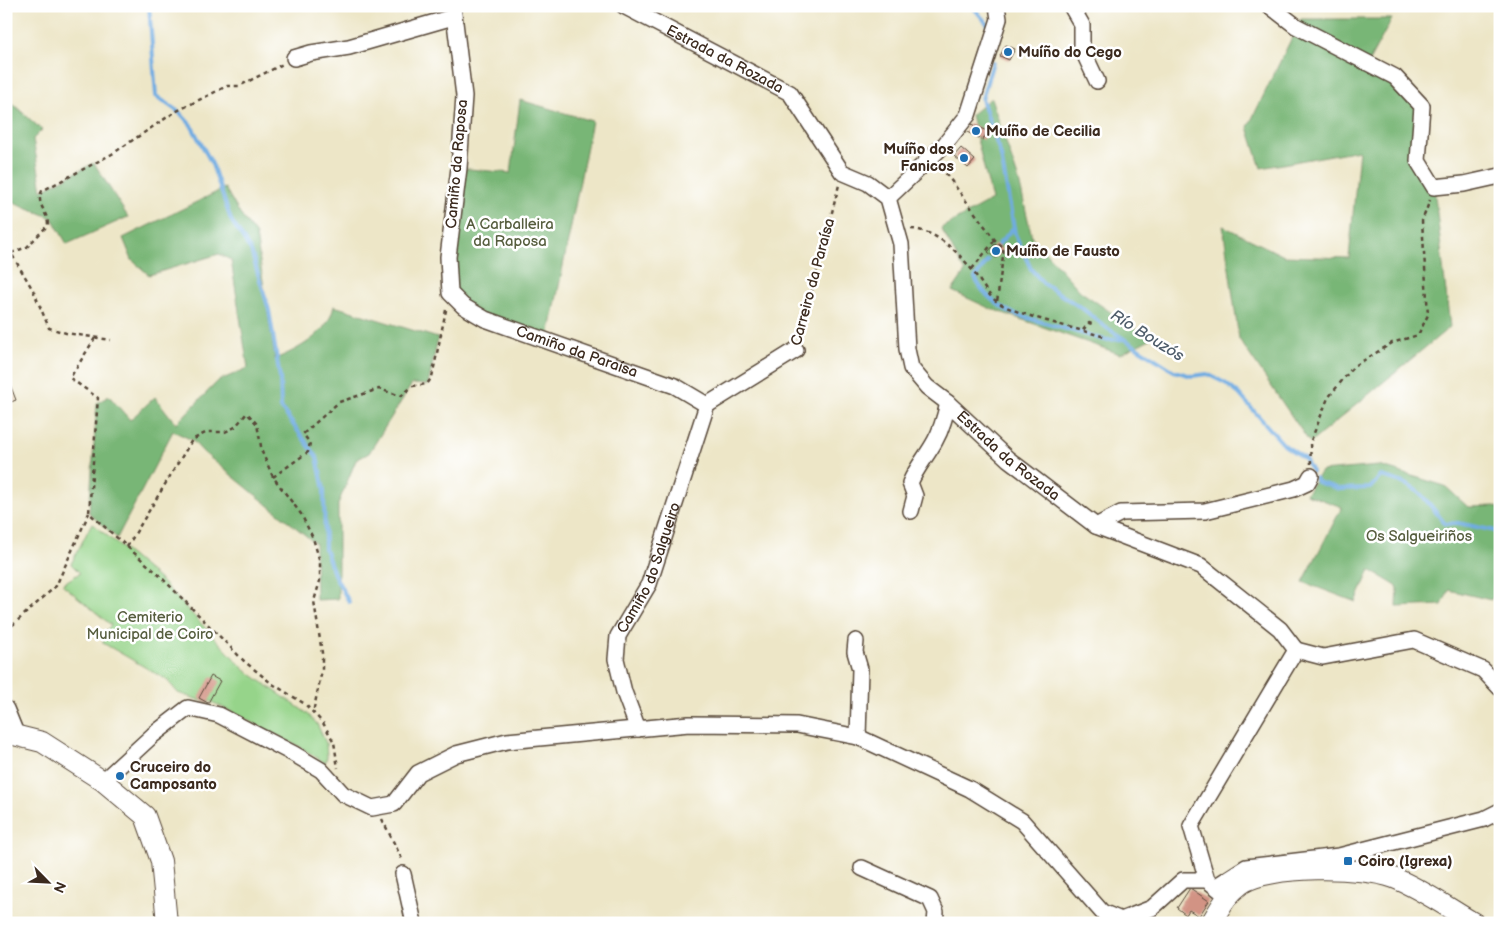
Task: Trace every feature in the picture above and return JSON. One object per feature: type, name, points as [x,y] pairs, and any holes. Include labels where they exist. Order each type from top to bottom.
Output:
[{"type":"street","name":"Estrada da Rozada","points":[[624,6],[790,93],[842,172]]},
{"type":"street","points":[[842,172],[868,184],[888,198],[933,156],[968,115],[1000,19],[997,6]]},
{"type":"street","points":[[1071,6],[1082,24],[1082,48],[1097,81]]},
{"type":"street","points":[[1270,6],[1296,26],[1395,77],[1422,106],[1418,161],[1434,186],[1464,184],[1500,176]]},
{"type":"street","points":[[294,58],[311,52],[349,47],[453,12]]},
{"type":"street","name":"Camiño da Raposa","points":[[450,293],[448,257],[459,168],[464,96],[453,12]]},
{"type":"street","name":"Estrada da Rozada","points":[[888,198],[901,244],[907,349],[911,368],[928,387],[1008,459],[1096,526],[1201,566],[1280,629],[1296,650]]},
{"type":"street","name":"Camiño da Paraísa","points":[[450,293],[463,306],[485,320],[675,386],[707,405]]},
{"type":"street","name":"Carreiro da Paraísa","points":[[707,405],[796,350]]},
{"type":"street","points":[[911,511],[915,496],[910,483],[916,469],[935,442],[948,403]]},
{"type":"street","name":"Camiño do Salgueiro","points":[[638,729],[624,692],[616,659],[618,636],[649,584],[707,405]]},
{"type":"street","points":[[1096,526],[1121,513],[1205,511],[1294,489],[1306,483],[1311,470]]},
{"type":"street","points":[[1215,921],[1217,888],[1191,826],[1296,650],[1323,657],[1414,640],[1483,670],[1500,688]]},
{"type":"street","points":[[856,641],[855,652],[860,669],[858,737]]},
{"type":"street","points":[[103,781],[153,735],[188,708],[219,715],[294,754],[321,770],[343,794],[372,808],[394,804],[418,773],[456,754],[507,741],[688,724],[797,725],[858,737],[970,789],[1022,821],[1102,912],[1121,920],[1152,908],[1183,880],[1217,888],[1242,883],[1264,873],[1307,870],[1372,871],[1395,878],[1474,923]]},
{"type":"street","points":[[6,709],[12,734],[42,742],[103,781],[145,816],[161,861],[167,923]]},
{"type":"street","points":[[1217,888],[1221,883],[1246,867],[1340,856],[1484,819],[1500,811]]},
{"type":"street","points":[[862,868],[930,899],[936,912],[935,923]]},
{"type":"street","points":[[403,874],[414,923]]},
{"type":"path","points":[[6,253],[12,254],[27,248],[46,230],[48,218],[46,210],[40,205],[39,197],[42,191],[112,154],[175,112],[227,86],[239,86],[294,58]]},
{"type":"path","points":[[933,156],[996,241],[1004,248],[996,302]]},
{"type":"path","name":"Carreiro da Paraísa","points":[[796,350],[842,172]]},
{"type":"path","points":[[1311,470],[1310,443],[1328,398],[1334,390],[1353,366],[1392,343],[1418,335],[1428,315],[1422,221],[1434,186]]},
{"type":"path","points":[[897,229],[919,230],[946,243],[973,270],[996,302],[1012,309],[1105,337]]},
{"type":"path","points":[[973,270],[996,241]]},
{"type":"path","points":[[12,254],[34,290],[49,328],[66,333],[111,340]]},
{"type":"path","points":[[273,477],[308,452],[310,443],[303,434],[339,402],[379,389],[401,396],[412,386],[427,384],[432,377],[450,293]]},
{"type":"path","points":[[1083,330],[1089,322],[1095,325]]},
{"type":"path","points":[[6,631],[56,586],[89,513],[98,398],[70,378],[95,338]]},
{"type":"path","points":[[127,547],[192,440],[207,432],[225,432],[235,427],[247,413],[257,424],[262,452],[273,477],[301,514],[313,538],[320,562],[320,582],[314,601],[322,653],[322,670],[313,712]]},
{"type":"path","points":[[89,513],[158,574],[244,661],[271,683],[305,704],[323,723],[334,742],[343,794]]},
{"type":"path","points":[[372,808],[393,840],[405,866],[403,874]]},
{"type":"green space","points":[[1301,19],[1392,19],[1368,63],[1422,106],[1418,161],[1434,187],[1450,327],[1310,443],[1239,339],[1223,226],[1284,256],[1349,258],[1359,150],[1261,168],[1248,127]]},
{"type":"green space","points":[[991,98],[1019,181],[1032,237],[1080,291],[1150,339],[1120,354],[989,308],[952,291],[965,272],[941,228],[992,200],[971,115]]},
{"type":"green space","name":"A Carballeira da Raposa","points":[[520,100],[592,121],[548,341],[485,319],[450,293],[459,168],[511,173]]},
{"type":"green space","points":[[13,104],[42,130],[33,139],[42,190],[94,163],[128,217],[67,244],[52,218],[6,199],[6,113]]},
{"type":"green space","points":[[225,188],[240,214],[256,235],[275,359],[303,345],[319,332],[326,325],[334,306],[438,338],[428,385],[412,384],[369,453],[356,460],[338,504],[338,599],[316,600],[315,543],[203,452],[192,440],[173,431],[117,538],[89,513],[97,403],[109,396],[130,420],[155,397],[176,424],[218,381],[248,368],[231,260],[219,254],[149,275],[132,260],[123,238]]},
{"type":"green space","name":"Os Salgueiriños","points":[[1379,466],[1445,486],[1468,507],[1495,506],[1500,508],[1500,551],[1496,556],[1500,579],[1498,589],[1491,600],[1449,590],[1442,605],[1397,607],[1398,587],[1370,570],[1356,602],[1303,582],[1342,507],[1306,494],[1321,471]]},
{"type":"green space","name":"Cemiterio Municipal de Coiro","points":[[92,523],[160,580],[245,670],[308,714],[317,724],[326,743],[327,757],[325,763],[302,748],[210,701],[208,703],[178,693],[167,680],[103,643],[104,633],[111,625],[62,584],[80,573],[71,564]]},
{"type":"building","name":"Muíño do Cego","points":[[1006,45],[1015,49],[1009,60],[1000,56]]},
{"type":"building","name":"Muíño de Cecilia","points":[[969,123],[987,131],[983,140],[965,131]]},
{"type":"building","name":"Muíño dos Fanicos","points":[[961,148],[975,160],[968,168],[954,156]]},
{"type":"building","name":"Muíño de Fausto","points":[[995,244],[1003,250],[996,258],[988,252]]},
{"type":"building","points":[[6,374],[16,400],[6,404]]},
{"type":"building","points":[[211,676],[220,681],[208,703],[199,698]]},
{"type":"building","points":[[1190,888],[1209,901],[1199,916],[1189,910],[1186,915],[1177,908]]},
{"type":"waterway","points":[[149,6],[156,96],[180,113],[191,125],[212,164],[231,220],[251,251],[269,310],[280,378],[281,408],[317,457],[324,490],[325,549],[334,574],[349,602]]},
{"type":"waterway","name":"Río Bouzós","points":[[972,6],[990,27]]},
{"type":"waterway","name":"Río Bouzós","points":[[993,62],[982,99],[1001,156],[1015,234],[1031,269],[1043,283],[1083,309],[1107,328],[1174,371],[1192,376],[1207,374],[1225,383],[1239,394],[1284,445],[1305,459],[1312,472]]},
{"type":"waterway","points":[[998,245],[1014,227]]},
{"type":"waterway","points":[[988,260],[975,278],[987,295],[1008,311],[1105,340],[1124,339]]},
{"type":"waterway","name":"Río Bouzós","points":[[1315,478],[1317,482],[1339,489],[1370,488],[1381,476],[1393,479],[1418,492],[1445,524],[1458,523],[1500,532]]},
{"type":"place","name":"Muíño do Cego","points":[[1008,52]]},
{"type":"place","name":"Muíño de Cecilia","points":[[976,131]]},
{"type":"place","name":"Muíño dos Fanicos","points":[[964,158]]},
{"type":"place","name":"Muíño de Fausto","points":[[996,251]]},
{"type":"place","name":"Cruceiro do Camposanto","points":[[120,776]]},
{"type":"place","name":"Coiro (Igrexa)","points":[[1348,861]]}]
